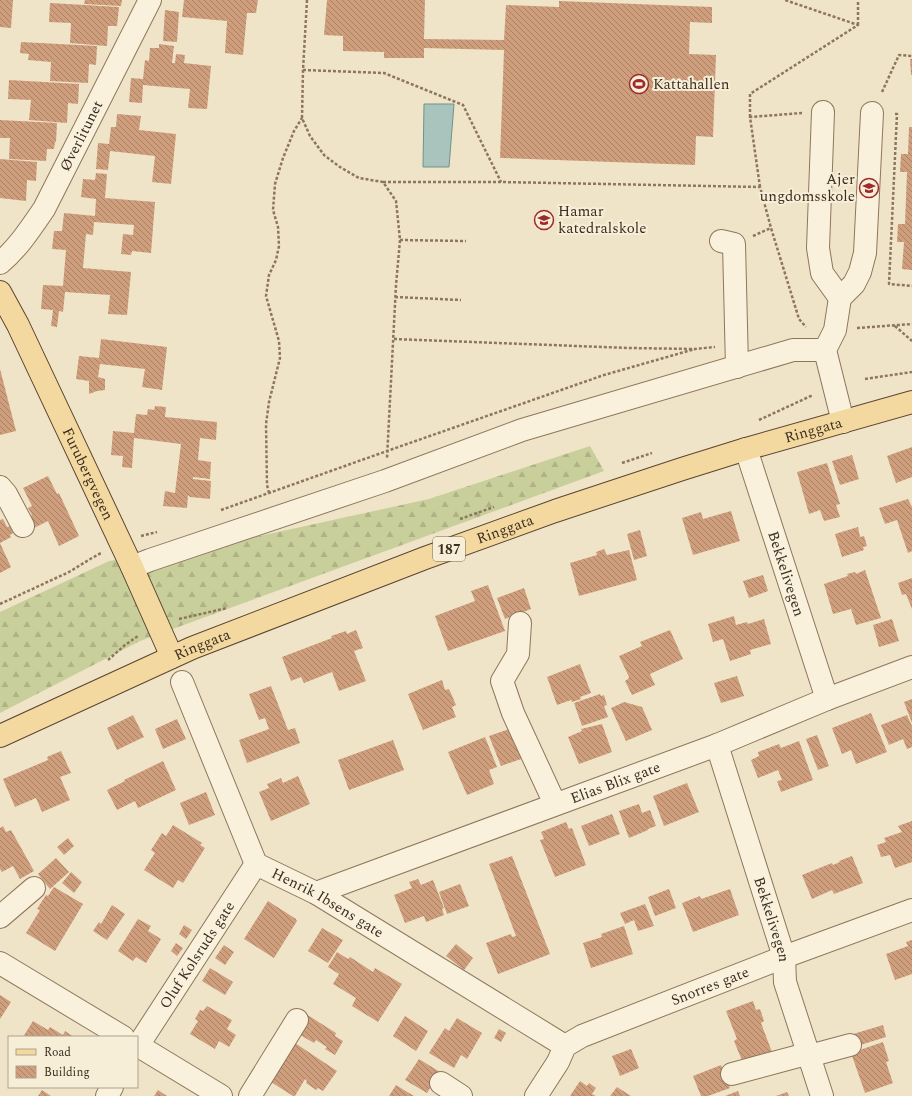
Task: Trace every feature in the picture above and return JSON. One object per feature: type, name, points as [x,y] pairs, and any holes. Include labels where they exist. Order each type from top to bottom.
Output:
[{"type":"main road","name":"Furubergvegen","points":[[0,292],[18,325],[132,567],[172,658]]},
{"type":"main road","name":"Ringgata","points":[[0,736],[192,648],[425,558],[555,511],[746,449],[912,402]]},
{"type":"street","name":"Øverlitunet","points":[[0,263],[25,236],[44,209],[150,0]]},
{"type":"street","points":[[823,112],[818,248],[822,273],[840,298]]},
{"type":"street","points":[[843,422],[825,350],[835,330],[840,298],[854,284],[860,272],[864,253],[872,113]]},
{"type":"street","points":[[721,241],[734,244],[728,303],[737,343],[737,367]]},
{"type":"street","points":[[132,567],[385,481],[522,430],[793,350],[825,350]]},
{"type":"street","name":"Bekkelivegen","points":[[746,449],[827,699]]},
{"type":"street","points":[[0,487],[6,494],[23,526]]},
{"type":"street","points":[[520,623],[518,654],[502,681],[513,713],[555,804]]},
{"type":"street","name":"Elias Blix gate","points":[[316,893],[717,744],[827,699],[912,667]]},
{"type":"street","name":"Henrik Ibsens gate","points":[[182,682],[256,864],[316,893],[564,1046]]},
{"type":"street","name":"Bekkelivegen","points":[[717,744],[784,957],[785,982],[822,1096]]},
{"type":"street","name":"Oluf Kolsruds gate","points":[[138,1038],[256,864]]},
{"type":"street","points":[[0,917],[34,888]]},
{"type":"street","name":"Snorres gate","points":[[564,1046],[582,1036],[784,957],[912,910]]},
{"type":"street","points":[[0,963],[121,1036]]},
{"type":"street","points":[[250,1096],[297,1020]]},
{"type":"street","points":[[732,1074],[799,1056],[809,1056],[850,1045]]},
{"type":"street","points":[[138,1046],[221,1096]]},
{"type":"street","points":[[536,1096],[558,1062],[564,1046]]},
{"type":"street","points":[[441,1083],[461,1096]]},
{"type":"path","points":[[307,0],[302,118],[310,136],[324,155],[340,167],[359,178],[383,182],[501,182],[760,187]]},
{"type":"path","points":[[785,0],[858,25]]},
{"type":"path","points":[[858,0],[858,25]]},
{"type":"path","points":[[825,350],[799,319],[771,228],[760,187],[750,117],[750,94],[858,25]]},
{"type":"path","points":[[912,56],[899,56],[872,113],[897,114],[889,284],[912,286]]},
{"type":"path","points":[[303,70],[384,73],[463,105],[501,182]]},
{"type":"path","points":[[750,117],[823,112]]},
{"type":"path","points":[[269,493],[267,485],[266,424],[269,402],[280,358],[279,341],[266,296],[269,276],[276,260],[279,246],[278,227],[273,210],[275,190],[283,158],[294,131],[302,118]]},
{"type":"path","points":[[383,182],[396,200],[400,240],[395,297],[394,339],[385,481]]},
{"type":"path","points":[[400,240],[466,241]]},
{"type":"path","points":[[395,297],[461,300]]},
{"type":"path","points":[[835,330],[912,324]]},
{"type":"path","points":[[895,325],[912,341]]},
{"type":"path","points":[[394,339],[695,349],[737,343]]},
{"type":"path","points":[[220,511],[604,375],[695,349]]},
{"type":"path","points":[[864,380],[912,372]]},
{"type":"path","points":[[0,604],[69,572],[92,558],[140,536],[160,531]]},
{"type":"path","points":[[107,661],[125,645],[141,635]]},
{"type":"green space","points":[[590,446],[604,471],[140,641],[0,713],[0,612],[109,561],[250,538],[429,499]]},
{"type":"water","points":[[424,104],[454,104],[449,167],[423,167]]},
{"type":"building","points":[[0,0],[13,0],[11,28],[0,27]]},
{"type":"building","points":[[85,0],[122,0],[121,6],[84,4]]},
{"type":"building","points":[[184,0],[258,0],[256,13],[247,13],[243,55],[225,53],[227,21],[182,17]]},
{"type":"building","points":[[327,0],[425,0],[424,39],[504,40],[506,5],[559,7],[559,1],[712,7],[712,23],[690,22],[689,54],[716,55],[713,137],[696,136],[695,165],[500,158],[504,50],[424,48],[424,58],[384,58],[384,52],[343,51],[343,36],[324,35]]},
{"type":"building","points":[[50,3],[119,7],[117,26],[108,26],[107,46],[70,43],[71,23],[49,22]]},
{"type":"building","points":[[165,10],[179,12],[177,42],[163,41]]},
{"type":"building","points":[[21,42],[97,46],[96,65],[89,64],[88,83],[50,81],[51,62],[28,60],[29,54],[20,53]]},
{"type":"building","points":[[159,44],[174,46],[172,63],[175,63],[176,54],[185,55],[184,63],[211,66],[207,109],[188,108],[190,89],[143,85],[142,103],[129,102],[131,78],[143,79],[145,60],[149,61],[150,48],[159,48]]},
{"type":"building","points":[[910,59],[912,59],[912,75],[911,75]]},
{"type":"building","points":[[9,80],[79,84],[78,104],[68,103],[67,123],[29,120],[31,100],[8,99]]},
{"type":"building","points":[[117,114],[141,116],[139,130],[176,134],[171,184],[152,182],[155,156],[110,151],[108,170],[96,169],[98,143],[109,144],[111,127],[116,127]]},
{"type":"building","points":[[0,120],[57,123],[54,149],[47,149],[46,161],[9,159],[10,138],[0,138]]},
{"type":"building","points":[[909,127],[912,127],[912,270],[902,269],[904,242],[897,242],[898,224],[905,224],[907,172],[900,172],[901,154],[908,154]]},
{"type":"building","points":[[0,159],[37,162],[36,181],[27,180],[26,201],[0,198]]},
{"type":"building","points":[[96,173],[107,174],[105,198],[155,202],[151,253],[132,251],[131,255],[121,254],[123,234],[133,235],[134,225],[94,222],[93,235],[86,234],[83,268],[131,272],[127,315],[108,314],[110,295],[65,292],[63,312],[59,311],[57,327],[51,326],[53,310],[41,309],[43,285],[63,286],[66,250],[52,249],[54,231],[62,231],[64,213],[95,216],[96,199],[81,197],[83,179],[95,180]]},
{"type":"building","points":[[101,339],[167,347],[162,390],[142,387],[145,369],[100,364],[98,377],[105,379],[105,390],[89,394],[89,381],[76,379],[79,356],[99,358]]},
{"type":"building","points":[[0,369],[16,431],[0,435]]},
{"type":"building","points":[[155,406],[166,407],[165,417],[217,422],[216,440],[200,438],[198,460],[211,462],[210,479],[193,477],[193,479],[211,481],[210,499],[190,497],[188,495],[187,508],[163,506],[165,491],[175,493],[181,444],[134,438],[132,468],[122,467],[123,456],[111,455],[113,431],[134,433],[136,414],[147,415],[148,409],[154,410]]},
{"type":"building","points":[[912,447],[912,477],[896,483],[887,456]]},
{"type":"building","points":[[852,455],[859,479],[840,485],[832,461]]},
{"type":"building","points":[[827,463],[840,504],[836,505],[840,517],[824,521],[820,510],[809,514],[797,472]]},
{"type":"building","points":[[48,476],[57,494],[59,493],[79,536],[59,546],[48,521],[34,528],[29,517],[32,515],[28,508],[32,506],[23,488]]},
{"type":"building","points":[[908,499],[912,507],[912,551],[908,553],[897,520],[885,524],[879,508]]},
{"type":"building","points":[[731,511],[740,541],[693,555],[682,518],[701,512],[703,519]]},
{"type":"building","points":[[3,519],[7,527],[10,526],[13,533],[10,535],[11,537],[0,543],[0,520]]},
{"type":"building","points":[[858,527],[860,537],[864,536],[867,546],[863,547],[864,550],[842,557],[835,534]]},
{"type":"building","points":[[640,530],[647,556],[634,560],[627,534]]},
{"type":"building","points":[[0,543],[11,567],[0,573]]},
{"type":"building","points":[[604,549],[607,555],[629,550],[637,580],[579,596],[570,563],[597,555],[596,552]]},
{"type":"building","points":[[865,570],[881,618],[856,625],[851,609],[833,614],[824,584],[848,576],[847,574],[855,572],[856,574]]},
{"type":"building","points":[[763,575],[768,591],[749,598],[743,581]]},
{"type":"building","points":[[912,578],[912,609],[906,594],[902,595],[898,583]]},
{"type":"building","points":[[488,585],[505,631],[448,651],[435,616],[475,601],[471,591]]},
{"type":"building","points":[[524,588],[531,609],[505,619],[497,598]]},
{"type":"building","points":[[734,616],[736,625],[747,622],[748,624],[764,619],[771,644],[750,650],[751,654],[730,661],[723,639],[713,642],[708,624]]},
{"type":"building","points":[[892,619],[899,641],[879,647],[873,625]]},
{"type":"building","points":[[356,630],[363,648],[354,651],[366,681],[339,691],[332,672],[304,683],[301,677],[291,681],[282,657],[332,638],[331,636],[346,631],[347,634]]},
{"type":"building","points":[[670,630],[683,659],[650,674],[655,685],[632,695],[625,681],[629,677],[619,656],[642,646],[640,642]]},
{"type":"building","points":[[580,664],[591,693],[580,697],[581,699],[572,702],[571,700],[557,705],[547,677]]},
{"type":"building","points":[[737,676],[744,696],[721,703],[714,683]]},
{"type":"building","points":[[442,680],[445,690],[449,689],[456,705],[452,707],[456,717],[423,730],[408,694]]},
{"type":"building","points":[[271,686],[288,730],[295,728],[300,743],[247,763],[239,740],[269,729],[265,718],[259,720],[249,694]]},
{"type":"building","points":[[600,694],[601,696],[604,695],[607,705],[604,706],[608,717],[582,726],[574,703]]},
{"type":"building","points":[[912,699],[912,723],[904,702]]},
{"type":"building","points":[[624,702],[642,707],[652,730],[626,741],[611,708]]},
{"type":"building","points":[[871,713],[887,752],[856,764],[851,750],[842,754],[832,728]]},
{"type":"building","points":[[133,715],[144,737],[117,750],[107,728]]},
{"type":"building","points":[[907,715],[912,726],[912,747],[907,749],[903,739],[889,745],[881,725]]},
{"type":"building","points":[[177,719],[186,739],[163,749],[155,729]]},
{"type":"building","points":[[602,724],[612,752],[579,764],[568,737],[582,731],[581,729]]},
{"type":"building","points":[[512,728],[524,758],[501,766],[489,736]]},
{"type":"building","points":[[817,735],[829,766],[818,770],[806,739]]},
{"type":"building","points":[[485,737],[497,767],[489,770],[494,784],[467,795],[448,752]]},
{"type":"building","points":[[393,740],[404,770],[349,790],[338,760]]},
{"type":"building","points":[[799,741],[813,780],[781,792],[777,781],[782,780],[778,770],[758,778],[751,760],[759,756],[758,752],[779,744],[781,748]]},
{"type":"building","points":[[61,751],[71,773],[60,777],[70,800],[42,812],[36,798],[15,807],[3,779],[48,760],[47,757]]},
{"type":"building","points":[[163,761],[176,790],[138,808],[135,801],[117,810],[107,790]]},
{"type":"building","points":[[298,776],[310,804],[271,821],[259,792],[269,788],[267,784],[281,778],[283,783]]},
{"type":"building","points":[[687,783],[699,812],[664,826],[653,796]]},
{"type":"building","points":[[206,792],[215,815],[189,825],[180,803]]},
{"type":"building","points":[[639,804],[642,813],[650,810],[656,826],[629,838],[619,811]]},
{"type":"building","points":[[612,814],[620,834],[589,846],[581,826]]},
{"type":"building","points":[[912,821],[912,862],[895,868],[890,855],[881,857],[877,845],[886,842],[884,838],[902,832],[898,826]]},
{"type":"building","points":[[566,822],[569,829],[572,828],[586,865],[555,877],[540,840],[544,839],[541,832]]},
{"type":"building","points":[[173,825],[202,843],[200,845],[205,848],[183,883],[178,880],[173,888],[144,870],[155,853],[151,850],[162,833],[166,836]]},
{"type":"building","points":[[3,826],[6,832],[11,830],[34,871],[20,879],[13,866],[2,872],[0,869],[0,828]]},
{"type":"building","points":[[68,838],[74,846],[64,855],[57,847]]},
{"type":"building","points":[[512,856],[550,954],[498,974],[486,943],[511,934],[512,937],[516,936],[489,864]]},
{"type":"building","points":[[852,856],[863,883],[834,894],[832,890],[812,899],[802,875],[832,863],[833,865]]},
{"type":"building","points":[[56,858],[69,872],[50,889],[38,874]]},
{"type":"building","points":[[71,872],[82,882],[74,893],[62,883]]},
{"type":"building","points":[[418,879],[421,885],[433,880],[444,908],[442,909],[444,915],[426,922],[424,916],[405,923],[394,895],[412,888],[409,882]]},
{"type":"building","points":[[460,884],[469,906],[447,914],[439,892]]},
{"type":"building","points":[[54,887],[83,904],[55,951],[26,933],[40,910],[37,909],[46,895],[48,896]]},
{"type":"building","points":[[669,889],[676,908],[655,916],[648,897]]},
{"type":"building","points":[[730,889],[739,915],[693,932],[682,903],[700,896],[701,899]]},
{"type":"building","points":[[268,901],[297,921],[274,958],[244,939]]},
{"type":"building","points":[[645,904],[654,926],[638,931],[634,920],[625,924],[620,913]]},
{"type":"building","points":[[112,905],[125,914],[107,940],[93,931],[99,922],[101,924]]},
{"type":"building","points":[[138,919],[151,926],[148,931],[161,939],[146,963],[136,957],[133,961],[118,951]]},
{"type":"building","points":[[184,925],[192,930],[186,939],[179,934]]},
{"type":"building","points":[[624,926],[633,954],[591,968],[583,943],[602,937],[601,934]]},
{"type":"building","points":[[322,928],[343,940],[328,963],[308,951]]},
{"type":"building","points":[[912,940],[912,974],[895,980],[886,954],[908,946],[906,942]]},
{"type":"building","points":[[176,943],[183,948],[177,956],[171,951]]},
{"type":"building","points":[[456,944],[473,958],[464,970],[446,956]]},
{"type":"building","points":[[224,945],[234,952],[225,965],[215,958]]},
{"type":"building","points":[[337,952],[348,959],[350,957],[373,972],[375,968],[402,984],[378,1022],[352,1006],[356,998],[333,984],[339,974],[328,967]]},
{"type":"building","points":[[210,968],[233,982],[225,995],[202,981]]},
{"type":"building","points":[[0,995],[11,1002],[0,1019]]},
{"type":"building","points":[[753,1001],[756,1010],[760,1009],[764,1021],[761,1023],[772,1052],[743,1063],[734,1041],[737,1039],[726,1011]]},
{"type":"building","points":[[207,1006],[232,1020],[227,1029],[236,1035],[229,1047],[219,1041],[215,1049],[190,1034],[198,1021],[195,1019],[200,1010],[203,1011]]},
{"type":"building","points":[[306,1014],[336,1033],[335,1036],[343,1041],[335,1055],[325,1049],[327,1047],[316,1040],[314,1043],[295,1032]]},
{"type":"building","points":[[405,1016],[428,1031],[416,1051],[393,1036]]},
{"type":"building","points":[[457,1018],[482,1033],[467,1059],[461,1055],[454,1068],[429,1053],[445,1028],[449,1031]]},
{"type":"building","points":[[33,1021],[48,1030],[50,1027],[63,1035],[65,1031],[72,1036],[24,1036]]},
{"type":"building","points":[[883,1025],[886,1037],[854,1047],[850,1035]]},
{"type":"building","points":[[499,1029],[506,1033],[501,1042],[494,1038]]},
{"type":"building","points":[[883,1042],[889,1061],[886,1062],[893,1083],[865,1093],[851,1053]]},
{"type":"building","points":[[295,1043],[337,1071],[323,1091],[318,1088],[316,1090],[306,1083],[307,1081],[305,1079],[295,1096],[293,1096],[271,1082]]},
{"type":"building","points":[[631,1049],[639,1068],[620,1076],[612,1056]]},
{"type":"building","points":[[419,1059],[440,1072],[427,1093],[405,1080]]},
{"type":"building","points":[[721,1065],[730,1088],[708,1096],[701,1096],[693,1076]]},
{"type":"building","points":[[580,1081],[587,1086],[589,1083],[596,1088],[592,1094],[596,1096],[570,1096]]},
{"type":"building","points":[[396,1085],[404,1090],[414,1096],[389,1096]]},
{"type":"building","points":[[617,1087],[631,1096],[610,1096]]},
{"type":"building","points":[[42,1090],[51,1096],[38,1096]]},
{"type":"building","points":[[158,1090],[167,1096],[154,1096]]},
{"type":"building","points":[[738,1091],[740,1096],[725,1096]]},
{"type":"building","points":[[787,1092],[789,1096],[776,1096]]},
{"type":"place","name":"Kattahallen","points":[[639,84]]},
{"type":"place","name":"Ajer ungdomsskole","points":[[869,188]]},
{"type":"place","name":"Hamar katedralskole","points":[[544,220]]}]
